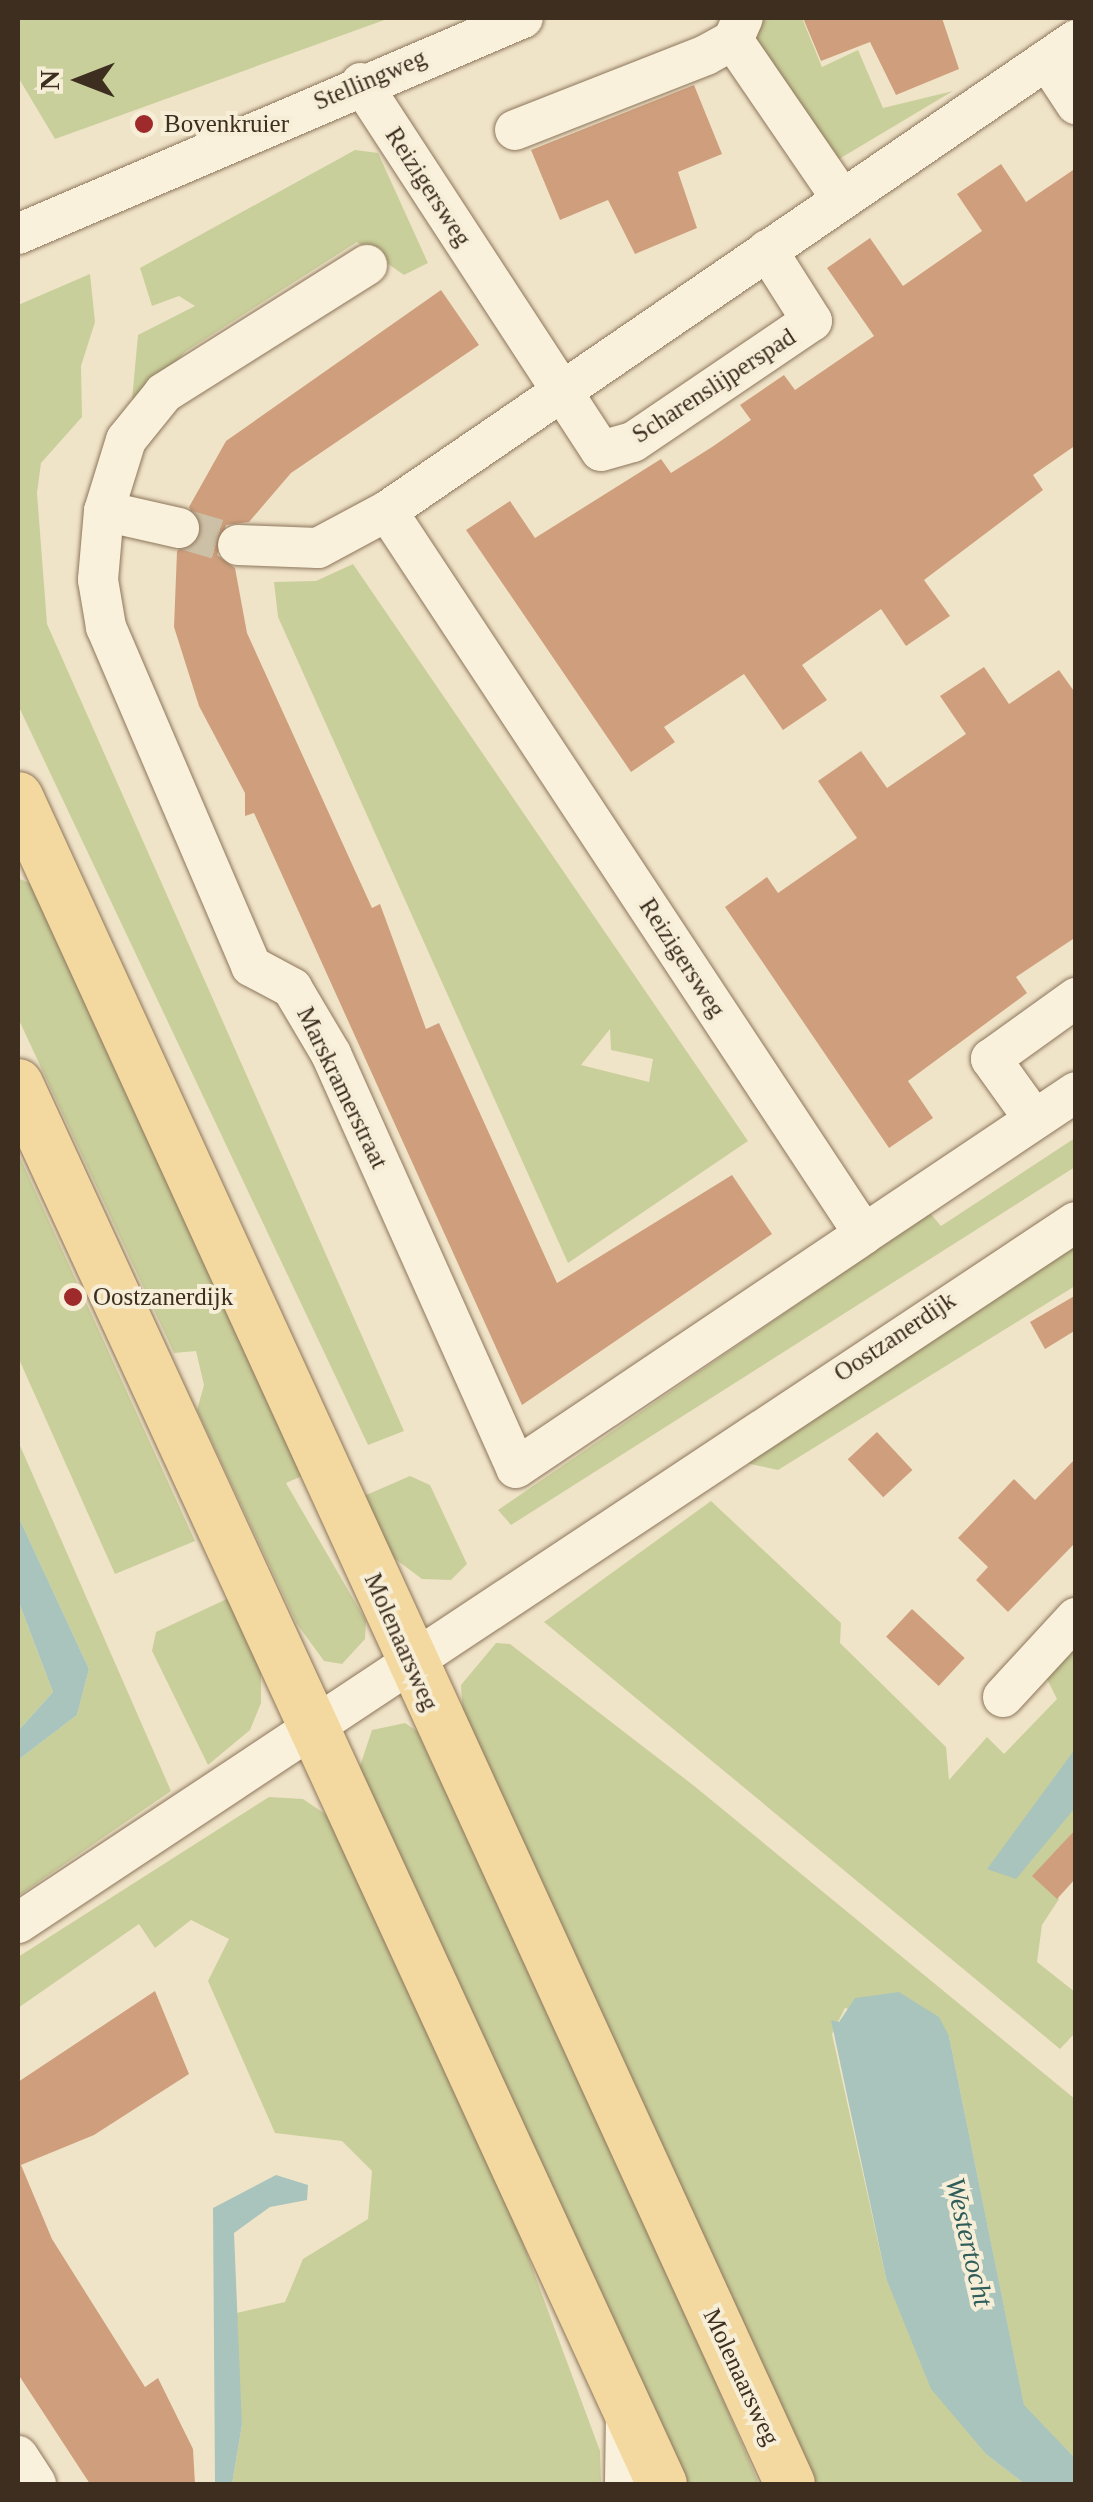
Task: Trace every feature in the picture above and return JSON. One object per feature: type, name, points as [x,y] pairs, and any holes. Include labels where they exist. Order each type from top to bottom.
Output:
[{"type":"main road","name":"Molenaarsweg","points":[[18,797],[410,1664],[789,2484]]},
{"type":"main road","points":[[18,1084],[317,1726],[662,2484]]},
{"type":"street","name":"Stellingweg","points":[[29,222],[523,18]]},
{"type":"street","points":[[515,130],[738,29],[838,195]]},
{"type":"street","points":[[238,545],[318,548],[387,511],[767,250],[838,195],[1061,50],[1076,104]]},
{"type":"street","name":"Reizigersweg","points":[[361,83],[559,393]]},
{"type":"street","name":"Scharenslijperspad","points":[[559,393],[602,451],[633,442],[812,321],[767,250]]},
{"type":"street","name":"Marskramerstraat","points":[[367,265],[164,393],[126,440],[104,511],[98,580],[106,627],[252,966],[292,988],[331,1054],[516,1468],[864,1234]]},
{"type":"street","points":[[104,511],[179,528]]},
{"type":"street","name":"Reizigersweg","points":[[387,511],[864,1234]]},
{"type":"street","points":[[1034,1119],[990,1058],[1076,998]]},
{"type":"street","points":[[864,1234],[1076,1092]]},
{"type":"street","name":"Oostzanerdijk","points":[[18,1923],[1076,1222]]},
{"type":"street","points":[[1003,1697],[1076,1618]]},
{"type":"street","points":[[626,2406],[626,2484]]},
{"type":"street","points":[[18,2456],[36,2484]]},
{"type":"green space","points":[[18,18],[390,18],[55,139],[18,77]]},
{"type":"green space","points":[[754,18],[802,18],[822,67],[858,50],[883,108],[953,91],[829,165],[749,27]]},
{"type":"green space","points":[[355,150],[378,153],[428,263],[404,275],[357,242],[185,352],[131,411],[138,335],[195,306],[179,296],[152,306],[140,268]]},
{"type":"green space","points":[[90,274],[95,322],[81,366],[82,417],[41,463],[37,493],[47,624],[404,1431],[368,1445],[18,705],[18,305]]},
{"type":"green space","points":[[353,564],[748,1141],[568,1263],[278,617],[274,582],[316,581]],"holes":[[[610,1029],[611,1050],[653,1059],[649,1082],[581,1065]]]},
{"type":"green space","points":[[18,878],[31,884],[302,1476],[286,1483],[366,1621],[365,1639],[342,1664],[324,1661],[297,1624],[197,1410],[204,1385],[196,1351],[174,1353],[18,1018]]},
{"type":"green space","points":[[1075,1138],[1075,1167],[511,1525],[498,1510],[930,1213],[941,1226]]},
{"type":"green space","points":[[18,1153],[195,1541],[115,1574],[18,1357]]},
{"type":"green space","points":[[1075,1247],[1075,1286],[778,1470],[742,1462]]},
{"type":"green space","points":[[18,1441],[171,1791],[18,1896],[18,1760],[77,1715],[89,1669],[18,1516]]},
{"type":"green space","points":[[410,1476],[430,1485],[467,1564],[451,1580],[422,1579],[394,1558],[357,1499]]},
{"type":"green space","points":[[711,1501],[841,1623],[840,1643],[946,1747],[949,1780],[987,1737],[1004,1754],[1057,1699],[1046,1677],[1075,1647],[1075,1830],[1037,1875],[1059,1899],[1042,1925],[1037,1962],[1075,1992],[1075,2033],[1060,2049],[544,1622]]},
{"type":"green space","points":[[231,1597],[261,1660],[261,1703],[250,1730],[208,1765],[152,1651],[156,1632]]},
{"type":"green space","points":[[18,1600],[53,1692],[18,1731]]},
{"type":"green space","points":[[496,1643],[510,1644],[693,1785],[1075,2099],[1075,2458],[1024,2406],[949,2036],[845,2008],[832,2034],[886,2278],[987,2455],[1025,2484],[809,2484],[464,1738],[461,1685]]},
{"type":"green space","points":[[405,1723],[417,1731],[630,2181],[759,2484],[687,2484],[639,2391],[358,1772],[372,1730]]},
{"type":"green space","points":[[269,1797],[303,1799],[331,1818],[520,2235],[600,2451],[601,2484],[232,2484],[242,2425],[232,2314],[285,2302],[303,2259],[368,2219],[372,2171],[342,2141],[275,2133],[208,1981],[229,1939],[191,1920],[155,1948],[139,1924],[18,2008],[18,1957]]},
{"type":"water","points":[[18,1516],[89,1669],[77,1715],[18,1760],[18,1731],[53,1692],[18,1600]]},
{"type":"water","points":[[1075,1749],[1075,1808],[1016,1879],[987,1869]]},
{"type":"water","name":"Westertocht","points":[[899,1992],[939,2017],[949,2036],[1024,2405],[1075,2458],[1075,2484],[1025,2484],[987,2455],[931,2389],[886,2278],[831,2020],[839,2022],[855,1998]]},
{"type":"water","points":[[276,2175],[308,2185],[307,2200],[270,2207],[234,2233],[242,2425],[232,2484],[215,2484],[213,2208]]},
{"type":"building","points":[[803,18],[942,18],[959,69],[896,95],[870,42],[821,61]]},
{"type":"building","points":[[694,85],[722,154],[678,172],[697,228],[635,254],[608,200],[560,220],[531,150]]},
{"type":"building","points":[[1001,164],[1026,202],[1076,168],[1076,445],[1033,475],[1043,490],[924,580],[950,616],[906,646],[881,609],[802,665],[827,700],[783,730],[744,674],[664,727],[675,742],[631,772],[466,530],[510,501],[535,538],[661,459],[671,473],[712,447],[751,420],[740,405],[784,375],[795,390],[874,336],[827,268],[870,238],[903,286],[982,231],[957,194]]},
{"type":"building","points":[[441,290],[479,345],[291,473],[249,522],[226,525],[217,555],[235,568],[247,633],[372,908],[380,904],[426,1029],[439,1023],[557,1283],[732,1175],[772,1234],[522,1405],[254,813],[245,816],[245,793],[199,706],[174,627],[177,551],[202,532],[189,507],[226,441]]},
{"type":"building","points":[[984,667],[1009,704],[1059,670],[1076,694],[1076,937],[1016,977],[1027,993],[908,1081],[933,1118],[889,1148],[725,907],[767,877],[778,893],[857,838],[818,781],[861,751],[887,788],[966,734],[940,696]]},
{"type":"building","points":[[1076,1295],[1076,1330],[1045,1349],[1030,1322]]},
{"type":"building","points":[[877,1432],[912,1470],[883,1497],[848,1459]]},
{"type":"building","points":[[1076,1458],[1076,1542],[1008,1612],[976,1580],[988,1567],[958,1538],[1014,1479],[1035,1500]]},
{"type":"building","points":[[912,1609],[965,1658],[939,1686],[886,1637]]},
{"type":"building","points":[[1076,1829],[1076,1878],[1057,1899],[1032,1876]]},
{"type":"building","points":[[155,1991],[189,2074],[94,2135],[21,2165],[52,2239],[145,2387],[158,2378],[193,2449],[195,2484],[90,2484],[18,2374],[18,2082]]},
{"type":"tunnel","points":[[179,528],[238,545]]},
{"type":"place","name":"Bovenkruier","points":[[144,124]]},
{"type":"place","name":"Oostzanerdijk","points":[[73,1297]]}]
